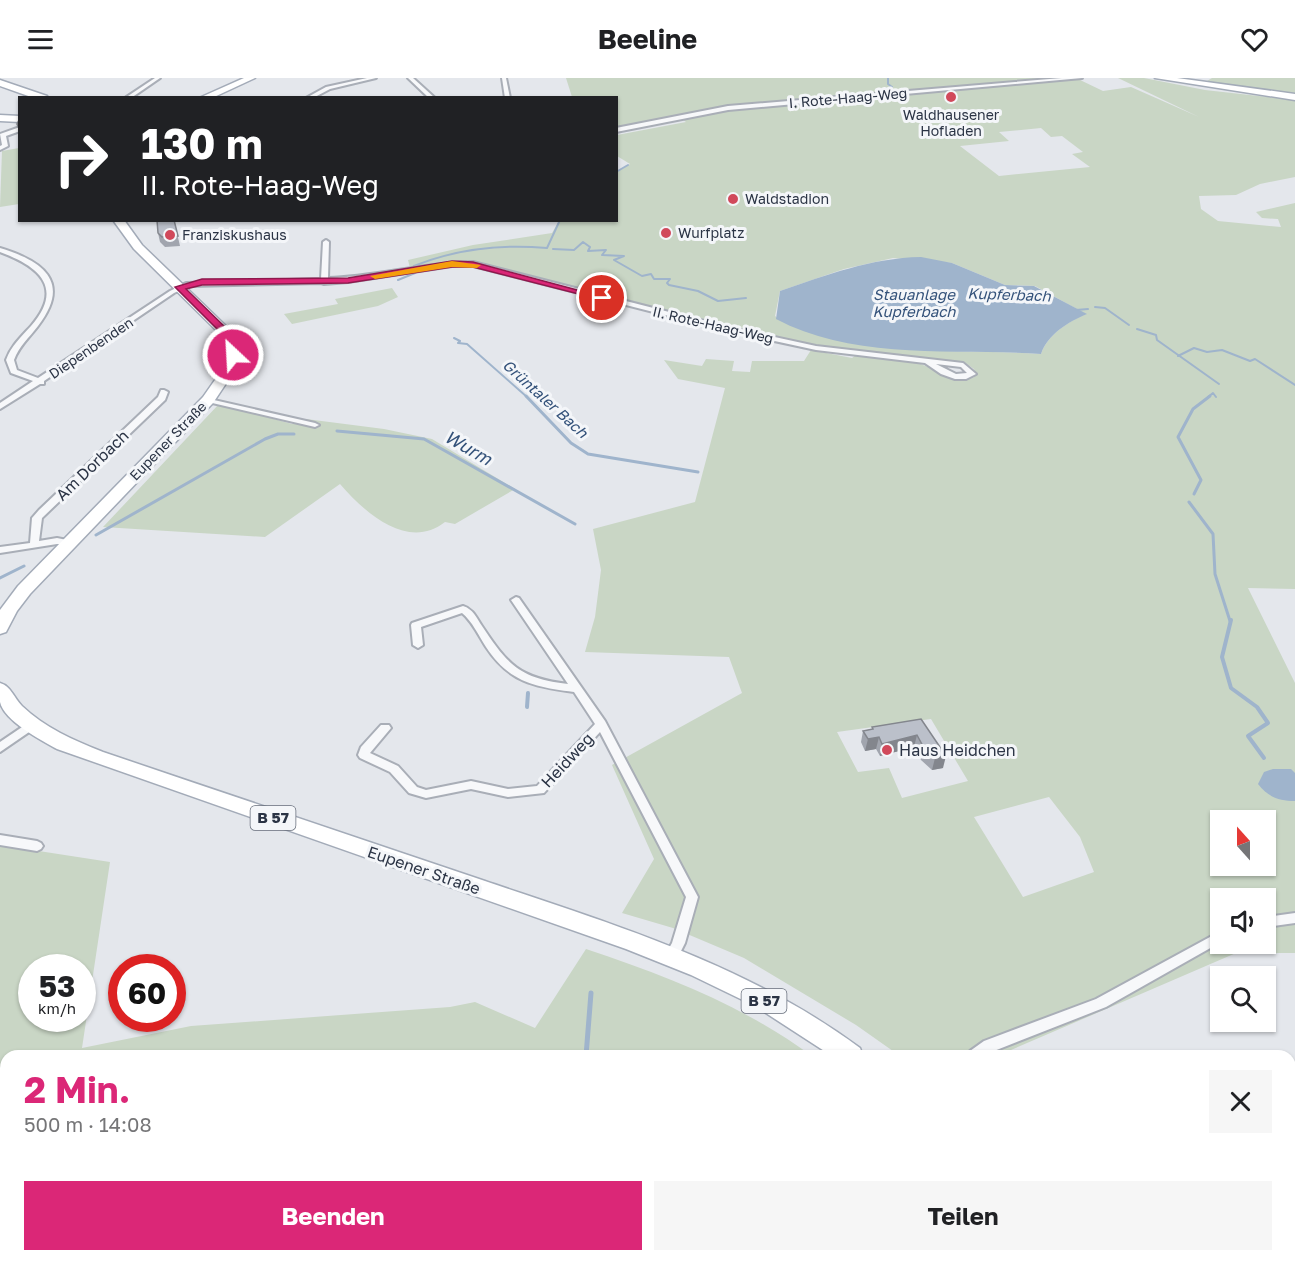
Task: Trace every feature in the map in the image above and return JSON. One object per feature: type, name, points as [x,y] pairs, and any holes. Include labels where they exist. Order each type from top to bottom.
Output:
[{"type":"main road","points":[[208,96],[251,78]]},
{"type":"main road","points":[[1159,78],[1295,97]]},
{"type":"main road","points":[[0,83],[38,96]]},
{"type":"main road","points":[[0,118],[18,119]]},
{"type":"main road","name":"Eupener Straße","points":[[0,628],[9,609],[24,590],[208,400],[228,374],[232,364],[232,346],[223,330],[138,247],[119,222]]},
{"type":"main road","name":"Eupener Straße","points":[[0,689],[13,708],[31,725],[64,744],[96,757],[591,926],[670,957],[783,1011],[842,1050]]},
{"type":"street","points":[[130,96],[158,78]]},
{"type":"street","points":[[312,96],[328,88],[374,78]]},
{"type":"street","points":[[410,78],[431,96]]},
{"type":"street","points":[[504,78],[508,96]]},
{"type":"street","name":"I. Rote-Haag-Weg","points":[[618,130],[728,108],[1080,78]]},
{"type":"street","points":[[0,148],[5,146],[2,136],[18,130]]},
{"type":"street","points":[[324,282],[326,242]]},
{"type":"street","points":[[0,250],[33,263],[46,274],[50,284],[50,297],[46,310],[20,341],[10,360],[14,371],[41,382]]},
{"type":"street","name":"II. Rote-Haag-Weg","points":[[180,287],[202,282],[324,282],[473,264],[751,335],[816,348],[963,366],[972,374],[961,378],[953,376],[928,362]]},
{"type":"street","name":"Diepenbenden","points":[[0,407],[41,382],[180,287]]},
{"type":"street","name":"Am Dorbach","points":[[34,544],[37,518],[42,512],[162,398],[164,392]]},
{"type":"street","points":[[208,400],[315,425]]},
{"type":"street","points":[[0,550],[57,541],[69,543]]},
{"type":"street","name":"Heidweg","points":[[516,600],[601,724],[692,897],[678,943],[670,957]]},
{"type":"street","points":[[418,645],[416,625],[463,609],[510,672],[536,683],[577,689]]},
{"type":"street","name":"Heidweg","points":[[385,728],[365,750],[364,755],[394,769],[413,790],[426,794],[471,784],[508,793],[540,790],[601,724]]},
{"type":"street","points":[[0,748],[31,725]]},
{"type":"street","points":[[0,840],[37,846]]},
{"type":"street","points":[[1276,921],[1295,918]]},
{"type":"street","points":[[983,1050],[1101,1003],[1210,942]]},
{"type":"green space","points":[[566,78],[1065,78],[721,107],[618,128],[618,96],[572,96]]},
{"type":"green space","points":[[1118,78],[1144,78],[1205,90],[1295,100],[1295,177],[1260,184],[1236,195],[1199,196],[1201,209],[1218,221],[1281,227],[1278,219],[1262,218],[1256,212],[1295,203],[1295,589],[1248,588],[1295,683],[1295,953],[1276,953],[1276,888],[1210,888],[1210,954],[1234,954],[1011,1050],[891,1050],[856,1025],[744,958],[673,928],[622,913],[654,859],[612,765],[742,693],[729,657],[585,652],[595,617],[601,570],[593,529],[695,502],[725,388],[678,379],[664,360],[702,366],[706,359],[734,361],[732,371],[750,372],[752,361],[804,361],[811,350],[852,358],[856,355],[916,362],[962,379],[973,378],[976,374],[974,369],[964,362],[812,346],[475,262],[451,261],[410,268],[408,260],[473,245],[552,233],[558,222],[618,222],[618,171],[630,164],[618,157],[618,135],[686,122],[682,119],[715,111],[1078,79],[1103,91],[1131,87],[1199,117]],"holes":[[[1041,128],[1051,137],[1062,136],[1083,152],[1072,154],[1090,167],[999,176],[960,146],[1009,141],[999,132]],[[893,258],[952,263],[1005,285],[1035,286],[1086,314],[1059,330],[1048,340],[1041,354],[926,350],[868,345],[802,329],[775,316],[780,291],[844,269]],[[931,719],[968,781],[902,798],[889,768],[858,772],[837,732]],[[1049,797],[1080,837],[1094,872],[1023,897],[974,817]]]},
{"type":"green space","points":[[1212,78],[1295,78],[1295,96],[1202,84]]},
{"type":"green space","points":[[18,148],[18,204],[0,207],[2,151]]},
{"type":"green space","points":[[392,288],[398,297],[378,306],[292,324],[284,314],[338,304],[335,299]]},
{"type":"green space","points":[[219,404],[292,424],[306,419],[384,429],[432,439],[515,489],[455,524],[445,522],[431,530],[416,532],[388,525],[362,506],[340,484],[265,537],[103,527]]},
{"type":"green space","points":[[0,845],[110,862],[96,955],[18,954],[18,1032],[84,1032],[82,1048],[161,1032],[186,1032],[186,1027],[191,1026],[450,1007],[475,1002],[535,1028],[586,949],[675,981],[758,1021],[803,1050],[0,1050]]},
{"type":"water","name":"Stauanlage Kupferbach","points":[[921,257],[952,263],[1005,285],[1034,286],[1087,314],[1073,321],[1048,340],[1041,354],[872,347],[807,332],[776,319],[780,291],[867,264]]},
{"type":"water","points":[[1273,769],[1291,769],[1295,773],[1295,801],[1274,797],[1258,784],[1264,772]]},
{"type":"building","points":[[157,222],[174,222],[178,236],[162,237],[158,233]]},
{"type":"building","points":[[921,719],[946,756],[935,758],[924,748],[917,735],[882,744],[879,737],[868,739],[863,731],[873,729],[872,727]]},
{"type":"waterway","points":[[888,78],[888,84],[892,87],[890,88],[896,93]]},
{"type":"waterway","points":[[618,171],[628,165]]},
{"type":"waterway","name":"Kupferbach","points":[[398,280],[415,273],[414,266],[446,255],[496,247],[547,248],[559,222]]},
{"type":"waterway","name":"Kupferbach","points":[[553,249],[574,250],[583,242],[590,247],[588,251],[606,250],[602,255],[624,256],[614,260],[642,276],[651,274],[654,279],[670,279],[667,283],[669,285],[698,291],[718,301],[746,298]]},
{"type":"waterway","name":"Kupferbach","points":[[1095,307],[1105,308],[1129,325]]},
{"type":"waterway","name":"Kupferbach","points":[[1076,310],[1088,309]]},
{"type":"waterway","name":"Kupferbach","points":[[1137,329],[1156,335],[1157,340],[1179,356]]},
{"type":"waterway","name":"Grüntaler Bach","points":[[454,338],[460,341],[458,343],[467,344],[527,397]]},
{"type":"waterway","points":[[1179,356],[1194,348],[1207,352],[1222,350],[1250,361],[1255,359],[1295,385]]},
{"type":"waterway","name":"Kupferbach","points":[[1179,356],[1219,384]]},
{"type":"waterway","name":"Kupferbach","points":[[1208,397],[1213,393],[1216,397]]},
{"type":"waterway","name":"Kupferbach","points":[[1194,494],[1201,480],[1178,437],[1193,409],[1210,396]]},
{"type":"waterway","name":"Grüntaler Bach","points":[[527,397],[571,443],[588,454],[698,472]]},
{"type":"waterway","name":"Wurm","points":[[337,431],[424,439],[575,524]]},
{"type":"waterway","name":"Wurm","points":[[96,535],[265,439],[278,434],[294,434]]},
{"type":"waterway","name":"Kupferbach","points":[[1189,502],[1213,534],[1215,574],[1230,621]]},
{"type":"waterway","name":"Wurm","points":[[0,578],[24,566]]},
{"type":"waterway","name":"Kupferbach","points":[[1231,620],[1222,657],[1231,688],[1257,707],[1268,723],[1248,736],[1264,758]]},
{"type":"waterway","name":"Wurm","points":[[527,707],[528,693]]},
{"type":"waterway","name":"Wurm","points":[[586,1050],[591,993]]},
{"type":"slow traffic","points":[[375,276],[452,264],[477,265]]},
{"type":"place","name":"Waldhausener Hofladen","points":[[951,97]]},
{"type":"place","name":"Waldstadion","points":[[733,199]]},
{"type":"place","name":"Wurfplatz","points":[[666,233]]},
{"type":"place","name":"Franziskushaus","points":[[170,235]]},
{"type":"place","name":"Haus Heidchen","points":[[887,750]]},
{"type":"route","points":[[233,355],[232,346],[223,330],[180,287],[202,282],[324,282],[452,264],[473,264],[602,298]]}]
